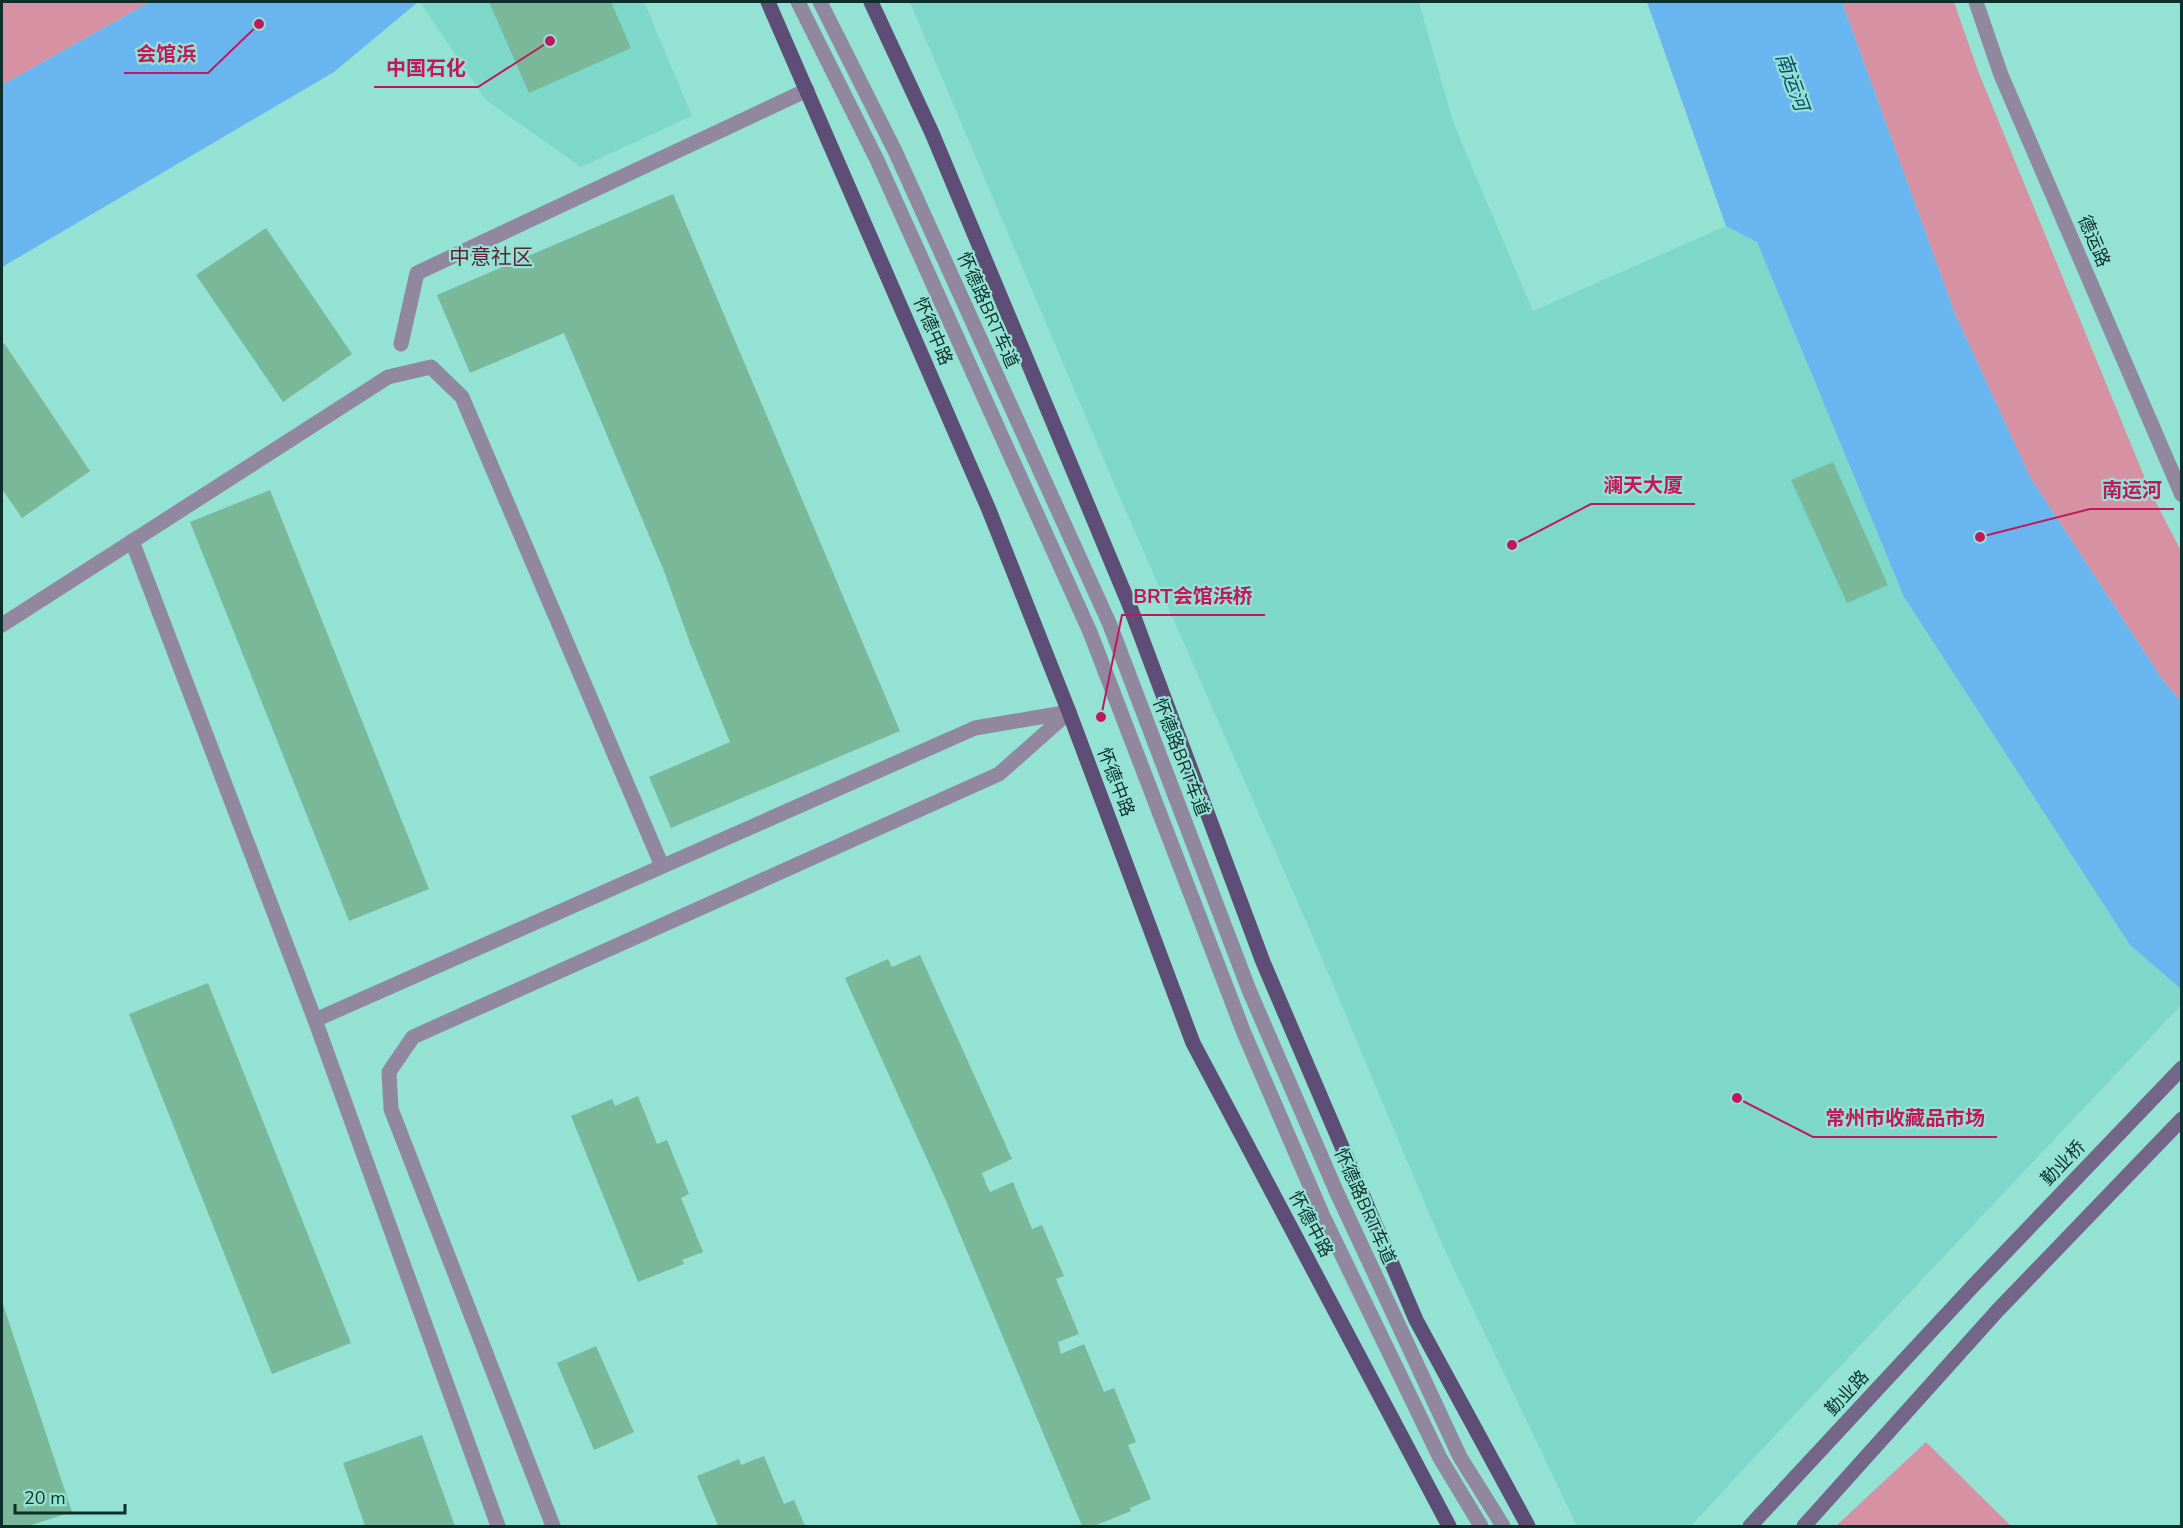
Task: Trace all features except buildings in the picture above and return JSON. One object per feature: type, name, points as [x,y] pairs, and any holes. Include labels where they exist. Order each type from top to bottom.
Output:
[{"type":"main road","name":"怀德中路","points":[[768,2],[989,510],[1069,712],[1193,1043],[1449,1527]]},
{"type":"main road","points":[[871,2],[932,133],[1129,604],[1263,962],[1416,1320],[1528,1527]]},
{"type":"main road","name":"勤业桥","points":[[1973,1286],[2181,1068]]},
{"type":"main road","points":[[1804,1527],[1998,1310],[2181,1119]]},
{"type":"main road","name":"勤业路","points":[[1750,1527],[1973,1286]]},
{"type":"street","points":[[798,2],[877,160],[1090,632],[1244,1033],[1323,1216],[1440,1458],[1481,1527]]},
{"type":"street","name":"怀德路BRT车道","points":[[820,2],[895,151],[1110,626],[1250,990],[1336,1193],[1460,1457],[1503,1527]]},
{"type":"street","name":"德运路","points":[[1976,2],[2001,75],[2181,495]]},
{"type":"street","points":[[400,344],[417,273],[807,90]]},
{"type":"street","points":[[2,625],[388,377],[431,367],[462,397],[662,866]]},
{"type":"street","points":[[132,541],[315,1020],[498,1527]]},
{"type":"street","points":[[315,1020],[975,728],[1069,712]]},
{"type":"street","points":[[553,1527],[390,1109],[389,1072],[413,1037],[999,774],[1069,712]]},
{"type":"shaded area","points":[[2,2],[150,2],[2,85]]},
{"type":"shaded area","points":[[420,2],[644,2],[692,116],[581,167],[486,100]]},
{"type":"shaded area","points":[[910,2],[1419,2],[1453,122],[1533,311],[1726,226],[1757,242],[1904,597],[2130,945],[2181,989],[2181,1005],[1691,1526],[1577,1526],[1442,1244],[1313,937],[1118,493]]},
{"type":"shaded area","points":[[1842,2],[1954,2],[1978,71],[2151,493],[2181,551],[2181,702],[2162,679],[2030,477],[1955,314]]},
{"type":"shaded area","points":[[1926,1442],[2011,1526],[1836,1526]]},
{"type":"water","points":[[150,2],[418,2],[334,72],[2,267],[2,85]]},
{"type":"water","points":[[1647,2],[1842,2],[1955,314],[2030,477],[2162,679],[2181,702],[2181,989],[2130,945],[1904,597],[1757,242],[1726,226]]},
{"type":"place","name":"会馆浜","points":[[259,24]]},
{"type":"place","name":"中国石化","points":[[550,41]]},
{"type":"place","name":"南运河","points":[[1980,537]]},
{"type":"place","name":"澜天大厦","points":[[1512,545]]},
{"type":"place","name":"BRT会馆浜桥","points":[[1101,717]]},
{"type":"place","name":"常州市收藏品市场","points":[[1737,1098]]},
{"type":"district","name":"中意社区","points":[[491,257]]}]
